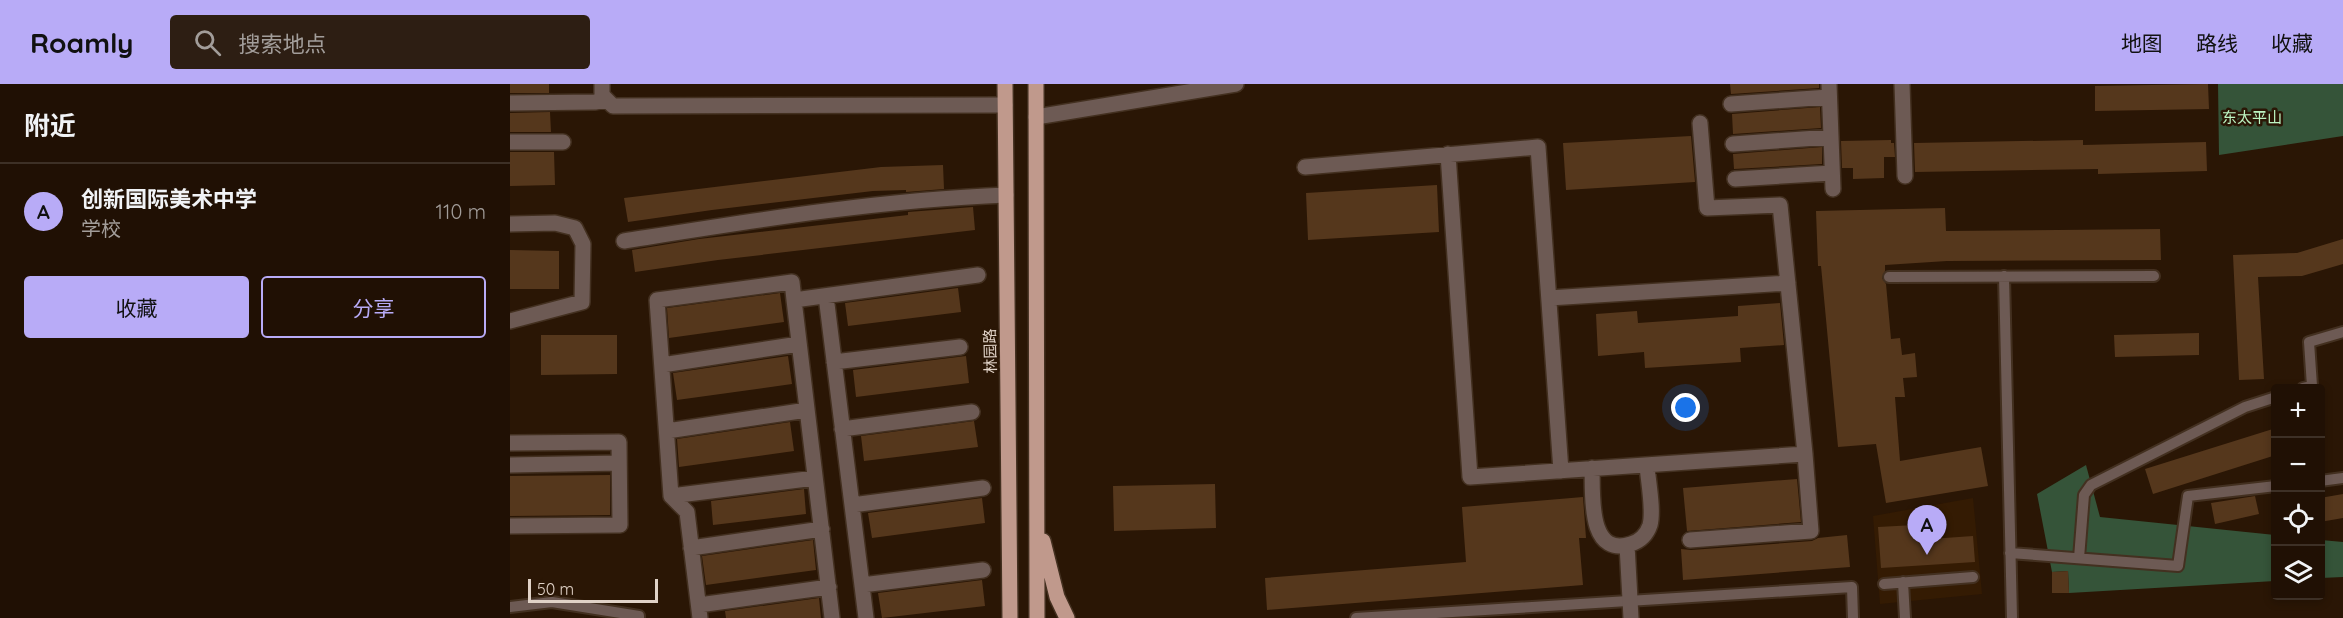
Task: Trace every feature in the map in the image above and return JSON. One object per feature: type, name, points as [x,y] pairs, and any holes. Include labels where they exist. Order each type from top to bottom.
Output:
[{"type":"main road","name":"林园路","points":[[1005,84],[1010,618]]},
{"type":"main road","points":[[1036,84],[1037,618]]},
{"type":"main road","points":[[1038,521],[1057,597],[1067,618]]},
{"type":"street","points":[[602,84],[602,95],[613,106],[1005,105]]},
{"type":"street","points":[[1036,117],[1236,84]]},
{"type":"street","points":[[1902,84],[1905,176]]},
{"type":"street","points":[[1731,104],[1829,91],[1833,189]]},
{"type":"street","points":[[510,103],[606,100]]},
{"type":"street","points":[[1690,540],[1811,531],[1780,205],[1707,208],[1700,123]]},
{"type":"street","points":[[1732,144],[1831,137]]},
{"type":"street","points":[[510,142],[563,142]]},
{"type":"street","points":[[1305,167],[1538,147],[1561,471]]},
{"type":"street","points":[[1448,154],[1470,477],[1804,454]]},
{"type":"street","points":[[1735,179],[1832,173]]},
{"type":"street","points":[[624,241],[806,213],[959,197],[1006,195]]},
{"type":"street","points":[[510,225],[555,223],[575,228],[583,244],[582,302],[510,321]]},
{"type":"street","points":[[794,300],[978,275]]},
{"type":"street","points":[[829,587],[699,611],[687,512],[671,496],[657,300],[792,282],[829,587],[832,618]]},
{"type":"street","points":[[1549,298],[1788,283]]},
{"type":"street","points":[[826,296],[866,618]]},
{"type":"street","points":[[662,365],[799,344]]},
{"type":"street","points":[[834,362],[960,347]]},
{"type":"street","points":[[667,431],[807,410]]},
{"type":"street","points":[[842,429],[972,412]]},
{"type":"street","points":[[510,442],[619,442],[621,525],[510,526]]},
{"type":"street","points":[[510,465],[619,463]]},
{"type":"street","points":[[1592,468],[1594,519],[1598,531],[1610,543],[1627,545],[1643,537],[1651,521],[1647,465]]},
{"type":"street","points":[[671,496],[815,478]]},
{"type":"street","points":[[852,505],[983,489]]},
{"type":"street","points":[[691,548],[822,529]]},
{"type":"street","points":[[1627,545],[1631,618]]},
{"type":"street","points":[[862,585],[983,570]]},
{"type":"lane","points":[[2004,276],[2012,618]]},
{"type":"lane","points":[[1889,277],[2154,276]]},
{"type":"lane","points":[[2312,384],[2309,342],[2343,332]]},
{"type":"lane","points":[[2079,558],[2084,495],[2091,485],[2245,407],[2271,399]]},
{"type":"lane","points":[[2325,480],[2343,478]]},
{"type":"lane","points":[[2010,553],[2178,566],[2188,496],[2271,487]]},
{"type":"lane","points":[[1884,584],[1973,577]]},
{"type":"lane","points":[[1903,582],[1905,618]]},
{"type":"lane","points":[[1356,618],[1852,587],[1854,618]]},
{"type":"lane","points":[[510,607],[552,602],[639,616],[639,618]]},
{"type":"shaded area","points":[[1973,498],[1982,594],[1880,604],[1873,516]]},
{"type":"green space","name":"东太平山","points":[[2218,84],[2343,84],[2343,136],[2219,155]]},
{"type":"green space","points":[[2086,465],[2100,517],[2271,535],[2271,581],[2069,593],[2068,571],[2052,572],[2037,494]]},
{"type":"green space","points":[[2325,540],[2343,542],[2343,577],[2325,578]]},
{"type":"building","points":[[510,84],[549,84],[549,93],[510,93]]},
{"type":"building","points":[[1730,84],[1819,84],[1819,88],[1731,94]]},
{"type":"building","points":[[2208,84],[2209,109],[2095,111],[2095,86]]},
{"type":"building","points":[[1820,107],[1821,128],[1733,134],[1732,114]]},
{"type":"building","points":[[550,112],[551,132],[510,132],[510,113]]},
{"type":"building","points":[[1691,136],[1695,182],[1566,190],[1563,143]]},
{"type":"building","points":[[1891,140],[1891,143],[1894,143],[1895,157],[1884,157],[1884,178],[1853,179],[1853,168],[1842,168],[1841,141]]},
{"type":"building","points":[[2083,140],[2083,145],[2206,142],[2207,171],[2098,174],[2098,169],[1915,172],[1914,143]]},
{"type":"building","points":[[1822,147],[1822,164],[1734,169],[1733,154]]},
{"type":"building","points":[[510,152],[554,152],[555,185],[510,186]]},
{"type":"building","points":[[943,165],[944,189],[906,192],[906,190],[873,191],[628,222],[624,198],[881,167]]},
{"type":"building","points":[[1437,185],[1439,232],[1308,240],[1306,193]]},
{"type":"building","points":[[973,207],[975,230],[635,272],[632,250],[699,239],[908,215],[908,212]]},
{"type":"building","points":[[1945,208],[1946,231],[2160,229],[2161,260],[1947,261],[1885,265],[1882,278],[1886,284],[1891,339],[1900,338],[1902,355],[1915,353],[1917,377],[1903,378],[1905,397],[1895,397],[1900,461],[1981,447],[1988,486],[1886,503],[1876,444],[1838,447],[1821,266],[1818,266],[1816,211]]},
{"type":"building","points":[[2343,239],[2343,264],[2302,276],[2258,277],[2264,379],[2239,380],[2233,255],[2297,253]]},
{"type":"building","points":[[510,250],[559,251],[559,289],[510,289]]},
{"type":"building","points":[[958,288],[961,312],[848,326],[845,303]]},
{"type":"building","points":[[780,293],[784,322],[669,338],[667,308]]},
{"type":"building","points":[[1780,303],[1784,345],[1740,348],[1741,362],[1645,368],[1644,352],[1598,356],[1596,314],[1637,311],[1638,323],[1738,316],[1738,306]]},
{"type":"building","points":[[2199,333],[2199,355],[2115,357],[2114,335]]},
{"type":"building","points":[[541,335],[617,335],[617,374],[541,375]]},
{"type":"building","points":[[788,356],[792,384],[677,400],[673,373]]},
{"type":"building","points":[[966,356],[969,383],[856,397],[853,370]]},
{"type":"building","points":[[974,421],[978,447],[864,461],[861,436]]},
{"type":"building","points":[[790,422],[794,451],[679,467],[677,439]]},
{"type":"building","points":[[2271,430],[2271,457],[2153,494],[2145,469]]},
{"type":"building","points":[[610,475],[610,515],[510,516],[510,476]]},
{"type":"building","points":[[1797,479],[1801,522],[1687,531],[1683,488]]},
{"type":"building","points":[[1215,484],[1216,528],[1114,531],[1113,486]]},
{"type":"building","points":[[804,489],[806,514],[713,525],[711,501]]},
{"type":"building","points":[[2343,494],[2343,518],[2325,521],[2325,497]]},
{"type":"building","points":[[2255,496],[2259,514],[2215,524],[2211,503]]},
{"type":"building","points":[[1583,497],[1586,538],[1579,538],[1583,585],[1267,610],[1265,578],[1466,562],[1462,507]]},
{"type":"building","points":[[982,498],[985,523],[872,538],[868,513]]},
{"type":"building","points":[[1915,525],[1916,540],[1973,536],[1975,562],[1881,568],[1878,527]]},
{"type":"building","points":[[1847,535],[1850,567],[1683,580],[1681,549],[1812,541],[1818,538]]},
{"type":"building","points":[[813,540],[816,570],[706,585],[702,556]]},
{"type":"building","points":[[2068,571],[2069,593],[2052,593],[2052,572]]},
{"type":"building","points":[[982,580],[985,606],[882,618],[878,593]]},
{"type":"building","points":[[819,598],[821,618],[726,618],[725,611]]},
{"type":"place","name":"创新国际美术中学","points":[[1927,555]]}]
